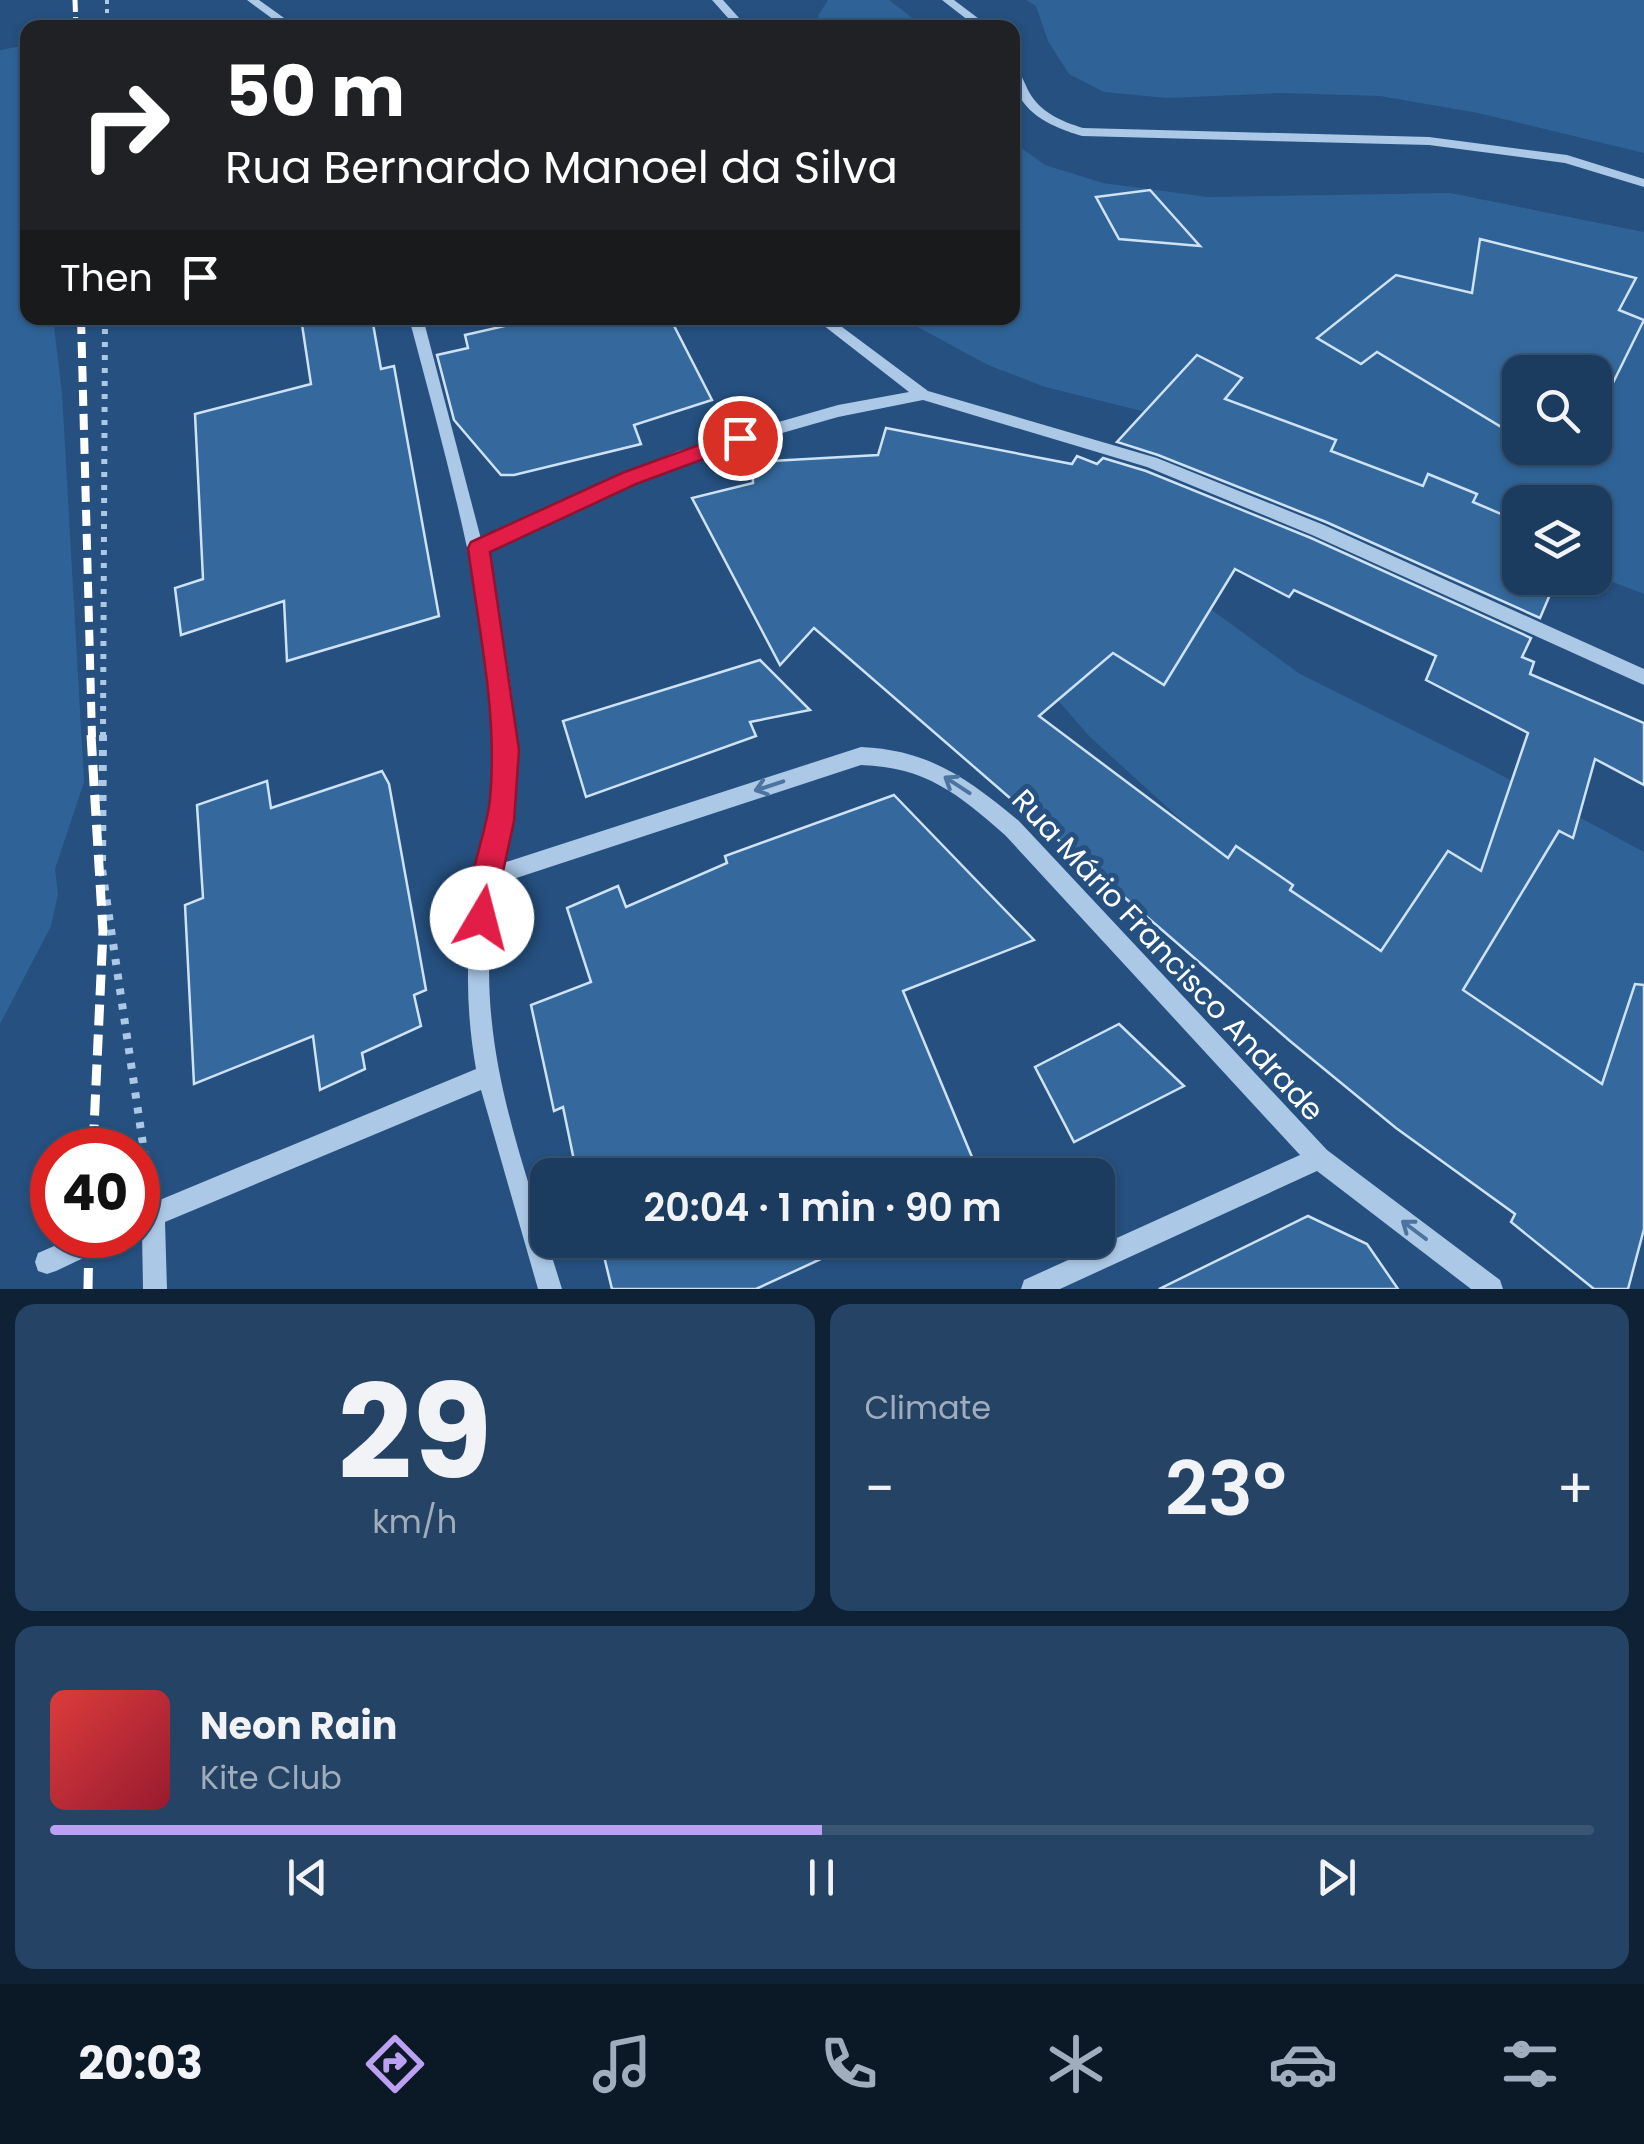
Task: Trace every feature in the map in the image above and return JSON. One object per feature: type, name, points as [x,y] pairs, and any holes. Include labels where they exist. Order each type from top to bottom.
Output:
[{"type":"street","points":[[252,0],[281,20]]},
{"type":"street","points":[[717,0],[736,20]]},
{"type":"street","points":[[947,0],[975,20]]},
{"type":"street","points":[[1020,85],[1030,107],[1049,122],[1082,132],[1429,141],[1567,159],[1644,184]]},
{"type":"street","points":[[418,325],[478,548],[507,750],[501,821],[486,878],[477,957],[479,1028],[550,1289]]},
{"type":"street","points":[[831,325],[924,395],[1152,462],[1318,530],[1644,678]]},
{"type":"street","points":[[478,548],[683,455],[838,410],[924,395]]},
{"type":"street","name":"Rua Mário Francisco Andrade","points":[[486,878],[861,756],[892,755],[921,763],[962,786],[1012,828],[1319,1158],[1491,1289]]},
{"type":"street","points":[[160,1211],[489,1075]]},
{"type":"street","points":[[1033,1289],[1319,1158]]},
{"type":"street","points":[[47,1262],[56,1258]]},
{"type":"street","points":[[151,1258],[155,1289]]},
{"type":"path","points":[[106,325],[102,869],[134,1128]]},
{"type":"shaded area","points":[[828,0],[889,0],[915,20],[819,20]]},
{"type":"shaded area","points":[[1026,0],[1644,0],[1644,153],[1478,113],[1380,96],[1283,93],[1167,98],[1104,92],[1069,74],[1048,41],[1036,6]]},
{"type":"shaded area","points":[[20,46],[20,325],[54,325],[62,393],[84,782],[55,869],[58,894],[51,926],[0,1024],[0,50]]},
{"type":"shaded area","points":[[1020,147],[1045,165],[1103,183],[1208,197],[1450,193],[1644,232],[1644,594],[1612,582],[1612,485],[1502,485],[1502,538],[1246,437],[1045,387],[988,365],[914,325],[1020,325]]},
{"type":"shaded area","points":[[1183,589],[1300,674],[1644,852],[1644,1127],[1234,868],[1090,737],[987,619]]},
{"type":"building","points":[[1150,190],[1200,246],[1119,239],[1096,197]]},
{"type":"building","points":[[1480,239],[1636,278],[1619,310],[1644,320],[1612,385],[1612,355],[1502,355],[1502,427],[1377,352],[1361,364],[1317,338],[1396,275],[1472,293]]},
{"type":"building","points":[[302,325],[373,325],[381,369],[394,366],[439,616],[287,661],[284,601],[181,635],[175,588],[203,579],[195,414],[311,384]]},
{"type":"building","points":[[509,325],[674,325],[712,400],[634,425],[641,444],[501,475],[454,420],[437,355],[468,348],[465,335]]},
{"type":"building","points":[[1197,355],[1242,378],[1225,399],[1336,440],[1331,451],[1423,486],[1428,474],[1477,494],[1473,502],[1502,514],[1502,595],[1550,595],[1540,618],[1326,522],[1117,442]]},
{"type":"building","points":[[886,428],[1072,464],[1077,456],[1097,464],[1103,458],[1146,471],[1311,538],[1531,638],[1522,657],[1534,662],[1530,674],[1644,723],[1644,785],[1595,759],[1573,838],[1559,831],[1463,990],[1602,1084],[1635,984],[1644,985],[1644,1229],[1628,1289],[1594,1289],[1511,1222],[1515,1214],[1396,1128],[1290,1041],[814,628],[780,665],[692,498],[753,483],[752,462],[878,455]],"holes":[[[1235,569],[1289,597],[1294,590],[1436,656],[1426,680],[1528,733],[1481,871],[1448,851],[1381,951],[1290,890],[1293,885],[1236,846],[1228,858],[1039,716],[1113,653],[1164,685]]]},
{"type":"building","points":[[760,660],[810,710],[750,722],[756,736],[586,797],[563,721]]},
{"type":"building","points":[[382,771],[389,784],[426,990],[414,995],[421,1026],[362,1053],[365,1069],[320,1090],[313,1036],[194,1084],[185,905],[203,898],[197,805],[267,781],[271,808]]},
{"type":"building","points":[[894,795],[1034,940],[903,991],[972,1157],[574,1158],[563,1107],[554,1111],[531,1005],[591,982],[567,908],[618,886],[626,907],[727,863],[725,856]]},
{"type":"building","points":[[1119,1024],[1184,1086],[1074,1142],[1035,1067]]},
{"type":"building","points":[[1308,1216],[1367,1244],[1398,1289],[1159,1289]]},
{"type":"building","points":[[604,1258],[823,1258],[756,1289],[612,1289]]},
{"type":"railway","points":[[75,0],[76,20]]},
{"type":"railway","points":[[81,325],[92,737]]},
{"type":"railway","points":[[91,735],[103,931],[94,1128]]},
{"type":"railway","points":[[88,1289],[89,1258]]},
{"type":"route","points":[[482,918],[486,878],[501,821],[507,750],[478,548],[683,455],[740,438]]}]
